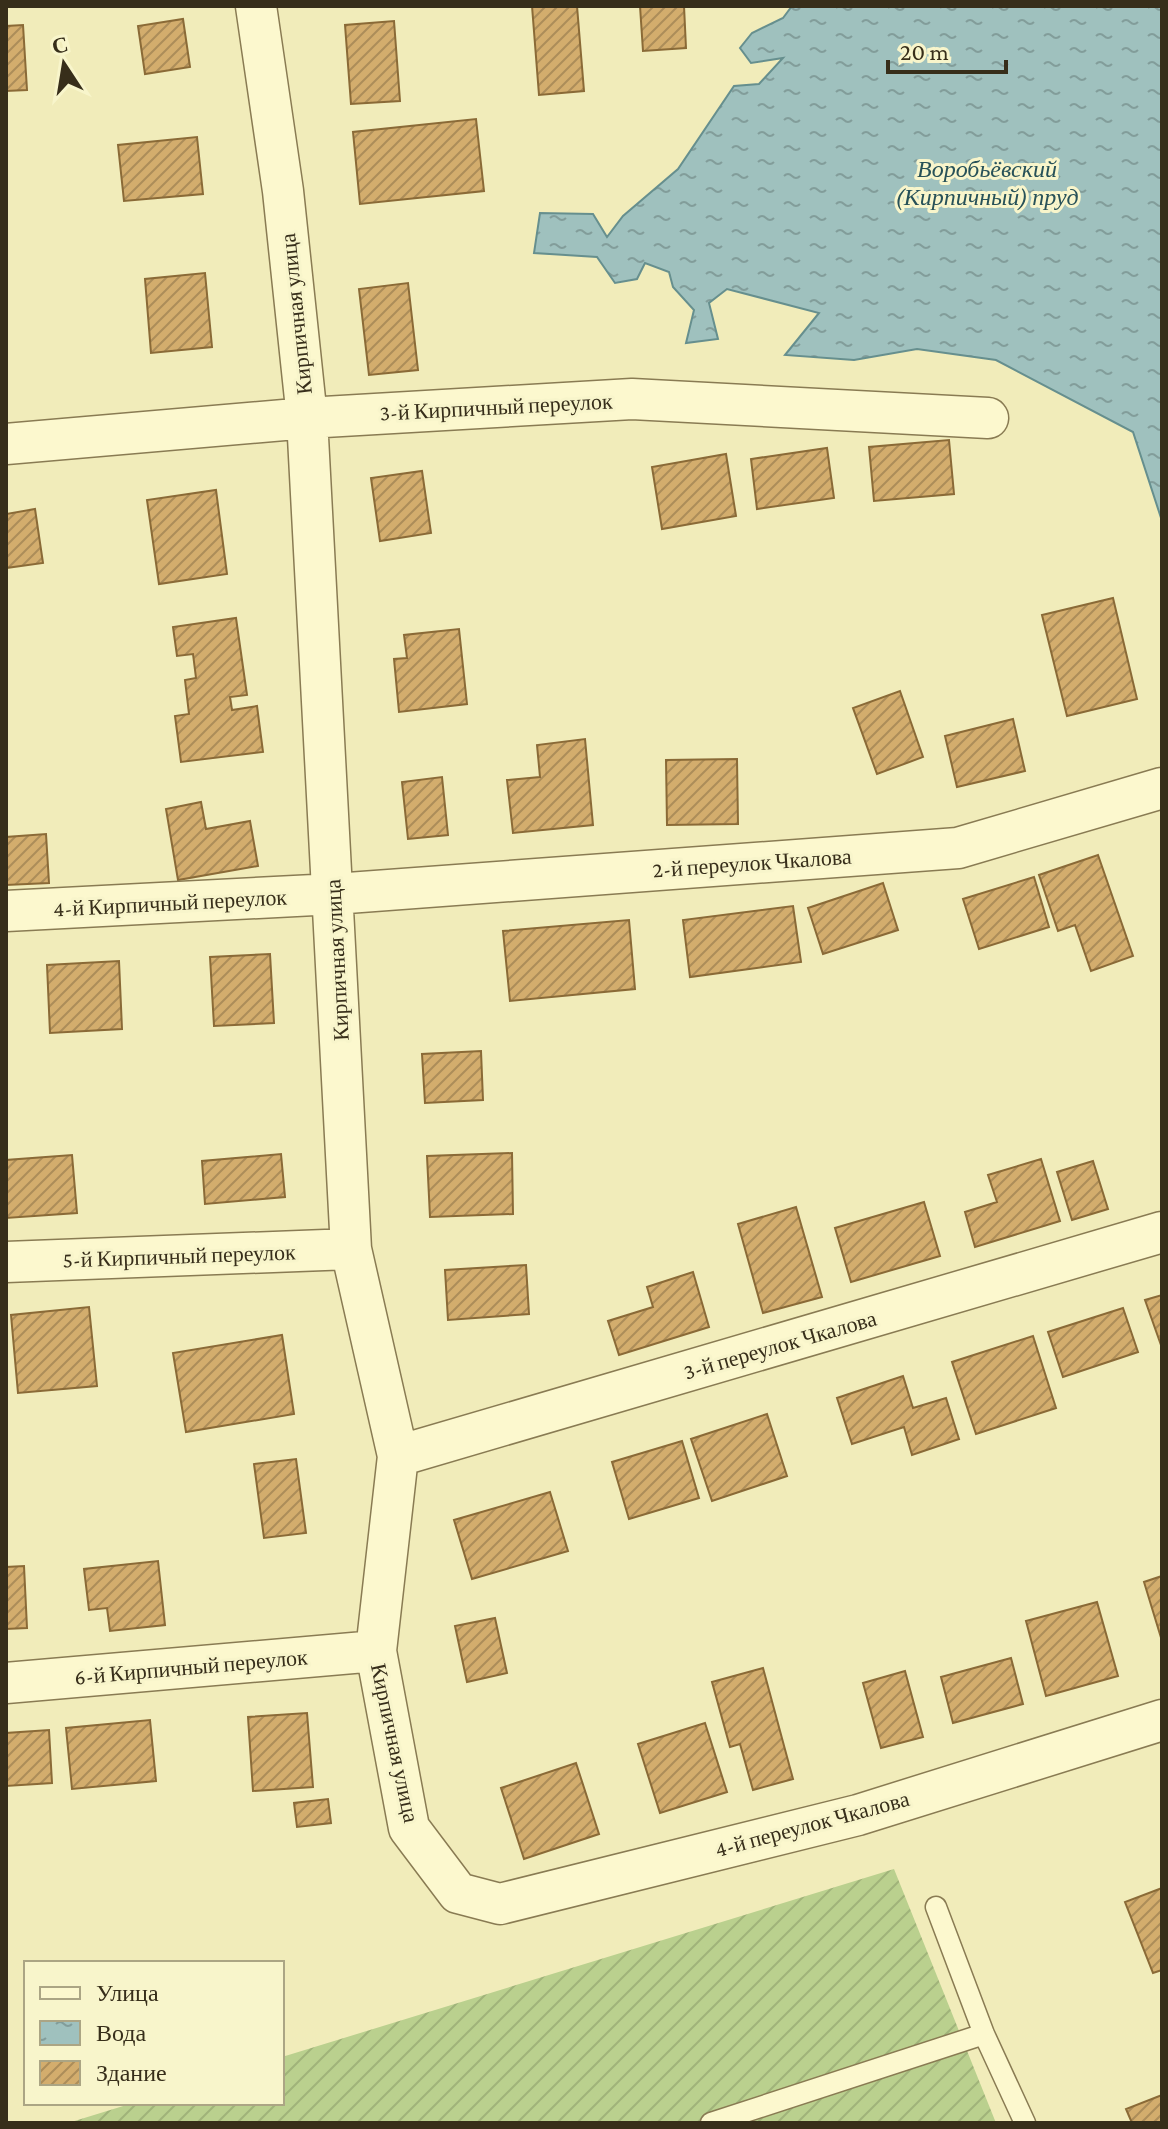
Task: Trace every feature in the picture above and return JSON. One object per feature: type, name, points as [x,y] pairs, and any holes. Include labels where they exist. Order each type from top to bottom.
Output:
[{"type":"street","name":"Кирпичная улица","points":[[256,6],[283,191],[307,418],[351,1249],[398,1456],[376,1651],[409,1828],[458,1893]]},
{"type":"street","name":"3-й Кирпичный переулок","points":[[6,444],[307,418],[632,399],[988,418]]},
{"type":"street","name":"2-й переулок Чкалова","points":[[334,894],[958,848],[1162,788]]},
{"type":"street","name":"4-й Кирпичный переулок","points":[[6,911],[334,894]]},
{"type":"street","name":"3-й переулок Чкалова","points":[[398,1456],[1162,1232]]},
{"type":"street","name":"5-й Кирпичный переулок","points":[[6,1262],[351,1249]]},
{"type":"street","name":"6-й Кирпичный переулок","points":[[6,1683],[376,1651]]},
{"type":"street","name":"4-й переулок Чкалова","points":[[458,1893],[500,1904],[858,1815],[1162,1720]]},
{"type":"lane","points":[[936,1907],[984,2034],[1025,2123]]},
{"type":"lane","points":[[711,2123],[984,2034]]},
{"type":"green space","points":[[894,1869],[996,2123],[68,2123],[126,2105],[284,2105],[284,2056]]},
{"type":"water","name":"Воробьёвский (Кирпичный) пруд","points":[[792,6],[1162,6],[1162,521],[1133,432],[996,360],[917,349],[854,360],[785,355],[819,313],[727,289],[709,303],[718,339],[686,343],[694,310],[673,287],[669,272],[645,263],[637,279],[615,283],[597,257],[534,253],[540,213],[593,214],[607,237],[623,216],[678,169],[734,86],[759,84],[783,58],[751,63],[740,48],[752,33],[783,18]]},
{"type":"building","points":[[532,6],[577,6],[584,91],[539,95]]},
{"type":"building","points":[[640,6],[684,6],[686,48],[643,51]]},
{"type":"building","points":[[183,19],[190,67],[145,74],[138,26]]},
{"type":"building","points":[[394,21],[400,101],[351,104],[345,25]]},
{"type":"building","points":[[23,25],[27,90],[6,91],[6,26]]},
{"type":"building","points":[[476,119],[484,191],[360,204],[353,132]]},
{"type":"building","points":[[197,137],[203,194],[124,201],[118,145]]},
{"type":"building","points":[[205,273],[212,347],[151,353],[145,279]]},
{"type":"building","points":[[408,283],[418,370],[369,375],[359,289]]},
{"type":"building","points":[[949,440],[954,494],[874,501],[869,447]]},
{"type":"building","points":[[827,448],[834,498],[757,509],[751,459]]},
{"type":"building","points":[[726,454],[736,516],[662,529],[652,467]]},
{"type":"building","points":[[422,471],[431,533],[380,541],[371,478]]},
{"type":"building","points":[[216,490],[227,574],[159,584],[147,500]]},
{"type":"building","points":[[35,509],[43,563],[6,568],[6,514]]},
{"type":"building","points":[[1113,598],[1137,699],[1067,716],[1042,615]]},
{"type":"building","points":[[236,618],[247,695],[230,697],[232,710],[257,706],[263,752],[181,762],[175,716],[189,714],[185,680],[196,678],[193,654],[177,656],[173,627]]},
{"type":"building","points":[[459,629],[467,704],[399,712],[394,659],[407,658],[404,635]]},
{"type":"building","points":[[900,691],[923,757],[877,774],[853,708]]},
{"type":"building","points":[[1013,719],[1025,771],[957,787],[945,736]]},
{"type":"building","points":[[585,739],[593,825],[513,833],[507,780],[540,777],[537,745]]},
{"type":"building","points":[[737,759],[738,824],[667,825],[666,760]]},
{"type":"building","points":[[442,777],[448,835],[408,839],[402,782]]},
{"type":"building","points":[[201,802],[206,829],[250,821],[258,866],[178,880],[166,809]]},
{"type":"building","points":[[46,834],[49,883],[6,885],[6,837]]},
{"type":"building","points":[[1098,855],[1133,956],[1091,971],[1075,925],[1058,931],[1039,875]]},
{"type":"building","points":[[1034,877],[1049,927],[979,949],[963,899]]},
{"type":"building","points":[[883,883],[898,930],[823,954],[808,908]]},
{"type":"building","points":[[793,906],[801,962],[690,977],[683,920]]},
{"type":"building","points":[[629,920],[635,989],[510,1001],[503,931]]},
{"type":"building","points":[[270,954],[274,1023],[214,1026],[210,957]]},
{"type":"building","points":[[119,961],[122,1029],[50,1033],[47,965]]},
{"type":"building","points":[[481,1051],[483,1100],[425,1103],[422,1054]]},
{"type":"building","points":[[512,1153],[513,1214],[430,1217],[427,1156]]},
{"type":"building","points":[[281,1154],[285,1197],[205,1204],[202,1161]]},
{"type":"building","points":[[72,1155],[77,1213],[6,1218],[6,1160]]},
{"type":"building","points":[[1041,1159],[1060,1221],[975,1247],[965,1212],[997,1202],[988,1175]]},
{"type":"building","points":[[1093,1161],[1108,1209],[1072,1220],[1057,1172]]},
{"type":"building","points":[[924,1202],[940,1256],[851,1282],[835,1228]]},
{"type":"building","points":[[796,1207],[822,1297],[763,1313],[738,1224]]},
{"type":"building","points":[[526,1265],[529,1314],[448,1320],[445,1270]]},
{"type":"building","points":[[693,1272],[709,1327],[619,1355],[608,1321],[653,1307],[647,1287]]},
{"type":"building","points":[[1162,1295],[1162,1348],[1145,1300]]},
{"type":"building","points":[[89,1307],[97,1386],[18,1393],[11,1315]]},
{"type":"building","points":[[1123,1308],[1138,1352],[1063,1377],[1048,1332]]},
{"type":"building","points":[[282,1335],[294,1414],[186,1432],[173,1353]]},
{"type":"building","points":[[1033,1336],[1056,1408],[976,1434],[952,1362]]},
{"type":"building","points":[[903,1376],[913,1408],[946,1398],[959,1439],[912,1455],[904,1427],[852,1444],[837,1398]]},
{"type":"building","points":[[767,1414],[787,1476],[712,1501],[691,1439]]},
{"type":"building","points":[[682,1441],[699,1498],[629,1519],[612,1462]]},
{"type":"building","points":[[296,1459],[306,1533],[264,1538],[254,1464]]},
{"type":"building","points":[[550,1492],[568,1551],[472,1579],[454,1520]]},
{"type":"building","points":[[158,1561],[165,1625],[110,1631],[107,1608],[89,1610],[84,1569]]},
{"type":"building","points":[[24,1566],[27,1628],[6,1629],[6,1567]]},
{"type":"building","points":[[1162,1576],[1162,1641],[1144,1582]]},
{"type":"building","points":[[1097,1602],[1118,1676],[1046,1696],[1026,1621]]},
{"type":"building","points":[[495,1618],[507,1673],[467,1682],[455,1626]]},
{"type":"building","points":[[1011,1658],[1023,1704],[953,1723],[941,1677]]},
{"type":"building","points":[[763,1668],[793,1779],[753,1790],[740,1744],[730,1747],[712,1682]]},
{"type":"building","points":[[905,1671],[923,1737],[881,1748],[863,1683]]},
{"type":"building","points":[[307,1713],[313,1787],[253,1791],[248,1717]]},
{"type":"building","points":[[150,1720],[156,1781],[72,1789],[66,1728]]},
{"type":"building","points":[[705,1723],[727,1792],[660,1813],[638,1744]]},
{"type":"building","points":[[49,1730],[52,1783],[6,1786],[6,1733]]},
{"type":"building","points":[[576,1763],[599,1834],[524,1859],[501,1788]]},
{"type":"building","points":[[328,1799],[331,1823],[297,1827],[294,1803]]},
{"type":"building","points":[[1162,1888],[1162,1970],[1153,1973],[1125,1902]]},
{"type":"building","points":[[1162,2095],[1162,2123],[1132,2123],[1126,2109]]}]
